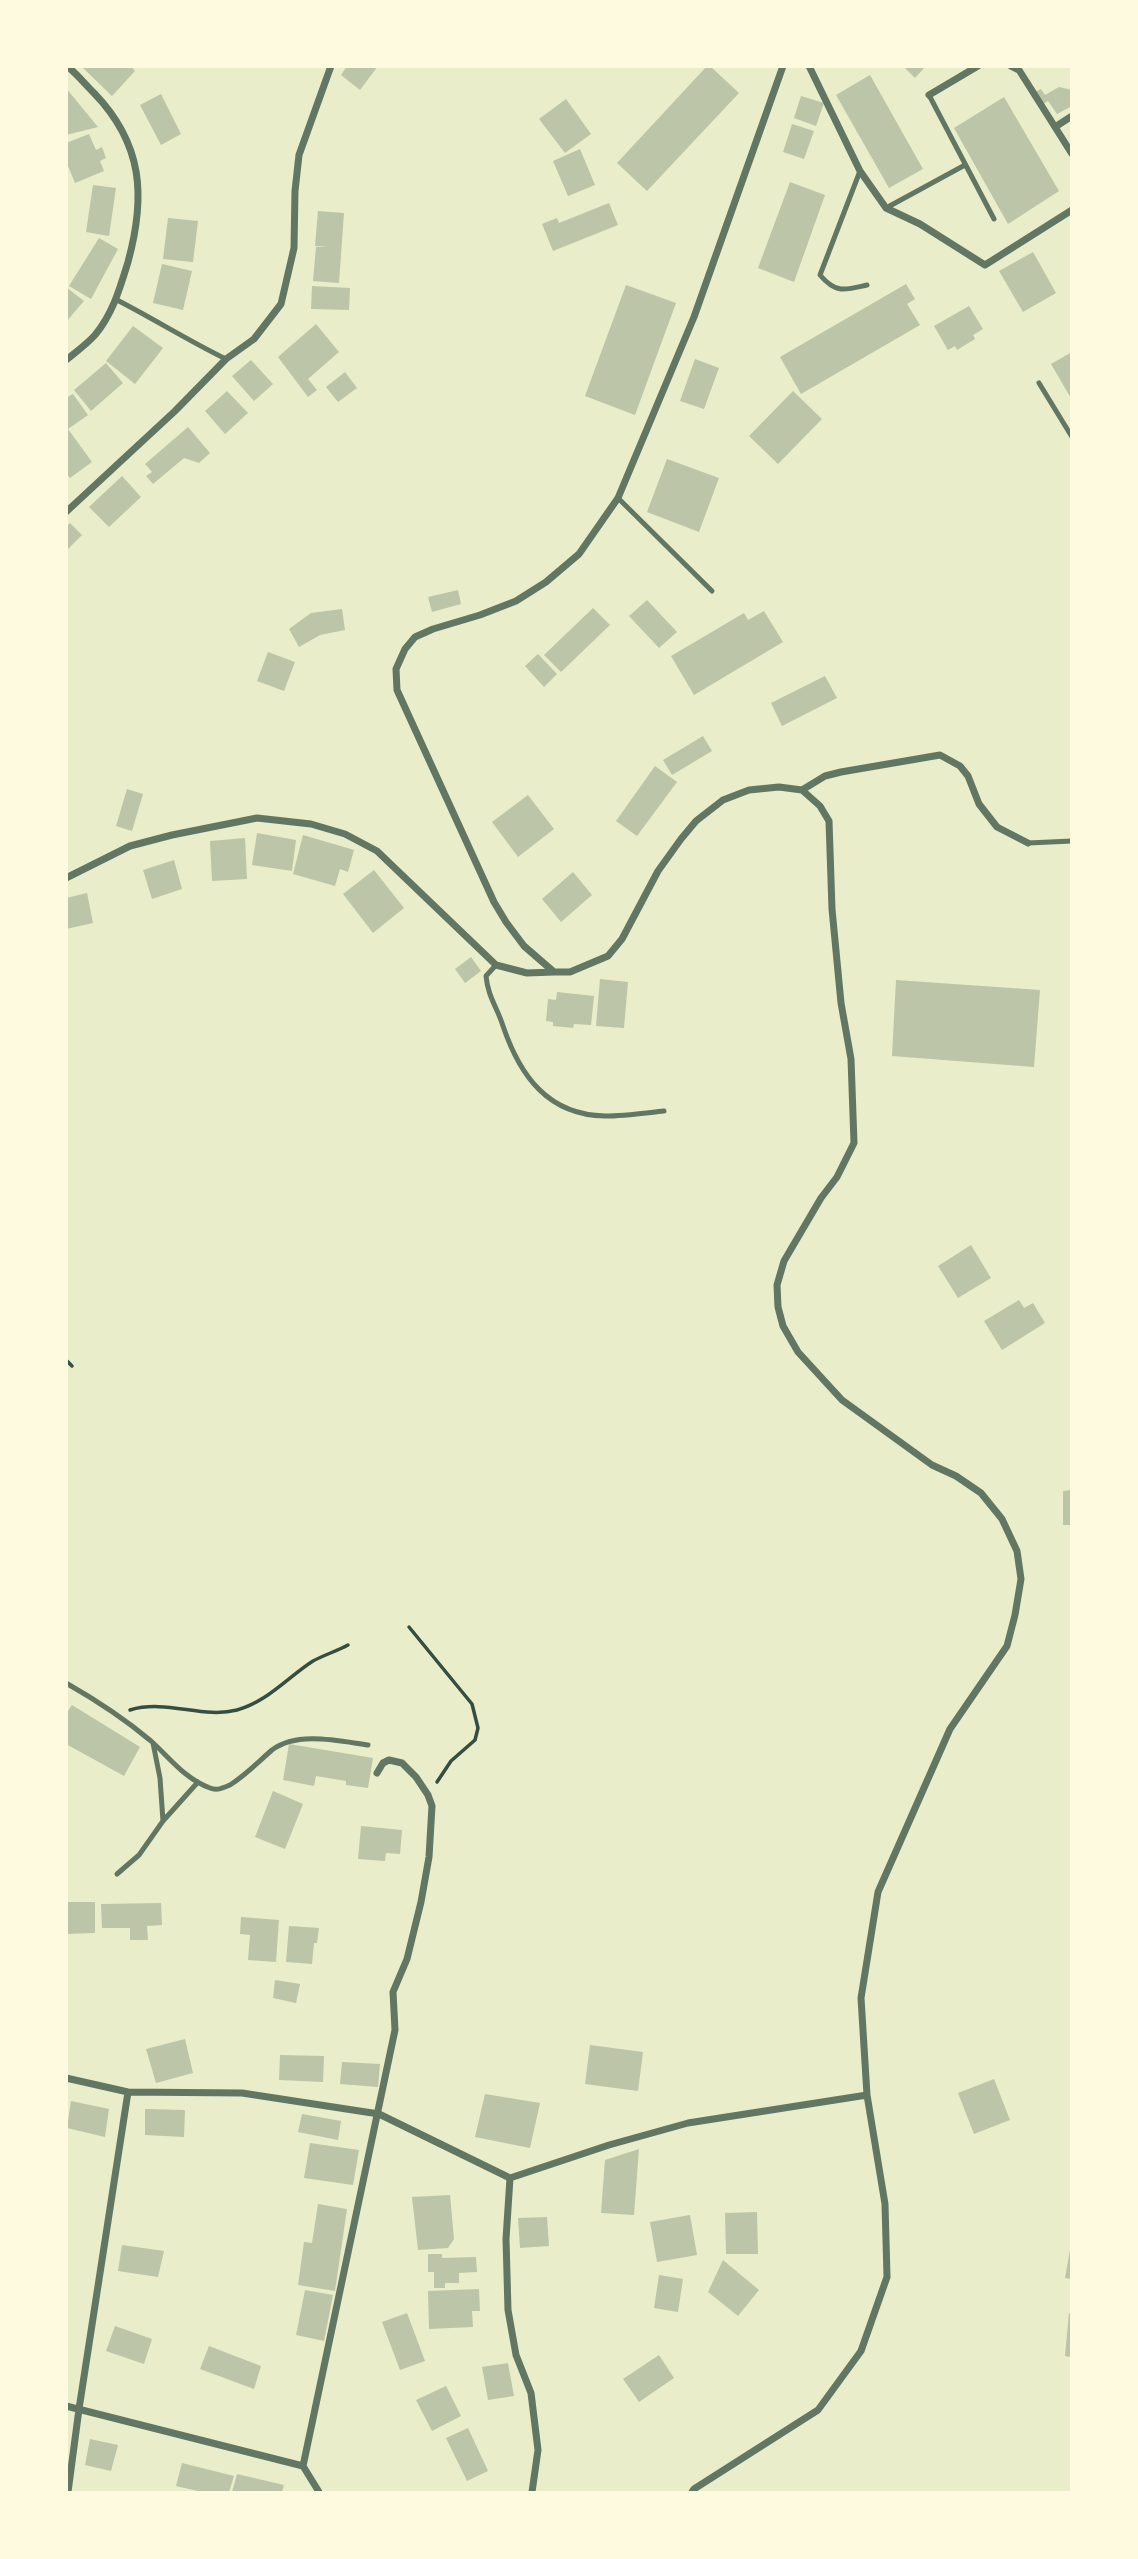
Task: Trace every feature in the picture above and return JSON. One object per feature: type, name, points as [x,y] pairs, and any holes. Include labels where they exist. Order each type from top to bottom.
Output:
[{"type":"street","points":[[66,360],[94,335],[117,300],[136,231],[139,196],[135,161],[124,134],[110,110],[67,66]]},
{"type":"street","points":[[66,512],[175,411],[226,359],[254,339],[281,304],[295,248],[295,191],[299,155],[331,66]]},
{"type":"street","points":[[554,972],[524,946],[494,902],[397,690],[396,669],[405,649],[415,637],[516,601],[546,582],[579,554],[618,498],[694,317],[783,66]]},
{"type":"street","points":[[809,66],[860,171],[886,208],[920,224],[985,265],[1072,210]]},
{"type":"street","points":[[929,95],[978,66]]},
{"type":"street","points":[[1011,66],[1018,70],[1072,154]]},
{"type":"street","points":[[1055,127],[1072,116]]},
{"type":"street","points":[[802,790],[825,776],[940,755],[960,766],[968,776],[979,804],[997,827],[1028,843]]},
{"type":"street","points":[[66,878],[130,846],[184,832],[257,818],[311,824],[345,834],[377,851],[496,965],[527,973],[570,972],[608,956],[622,939],[658,871],[681,839],[696,821],[723,800],[749,790],[779,787],[802,790],[820,806],[829,821],[832,909],[841,1003],[851,1059],[854,1143],[837,1177],[821,1198],[785,1261],[777,1285],[778,1307],[783,1326],[798,1352],[842,1400],[932,1465],[956,1476],[981,1493],[1003,1519],[1017,1551],[1021,1579],[1007,1646],[950,1729],[878,1892],[861,1998],[867,2095],[885,2204],[887,2277],[861,2351],[818,2410],[694,2489],[692,2493]]},
{"type":"street","points":[[319,2493],[303,2466],[395,2030],[393,1992],[407,1959],[429,1857],[432,1806],[428,1795],[402,1763],[389,1760],[383,1763],[377,1773]]},
{"type":"street","points":[[66,2078],[128,2092],[242,2093],[379,2114],[510,2178],[688,2123],[867,2095]]},
{"type":"street","points":[[68,2493],[128,2092]]},
{"type":"street","points":[[510,2178],[506,2239],[508,2310],[516,2355],[531,2393],[538,2450],[532,2493]]},
{"type":"street","points":[[66,2406],[303,2466]]},
{"type":"lane","points":[[929,95],[994,219]]},
{"type":"lane","points":[[886,208],[965,165]]},
{"type":"lane","points":[[860,171],[820,275],[828,284],[842,290],[867,285]]},
{"type":"lane","points":[[117,300],[226,359]]},
{"type":"lane","points":[[1039,383],[1072,437]]},
{"type":"lane","points":[[618,498],[712,590]]},
{"type":"lane","points":[[1028,843],[1072,841]]},
{"type":"lane","points":[[496,965],[486,976],[491,1003],[501,1019],[516,1061],[546,1097],[577,1113],[604,1116],[664,1111]]},
{"type":"lane","points":[[66,1684],[115,1715],[153,1743],[173,1764],[213,1789],[222,1789],[244,1776],[274,1749],[290,1741],[321,1739],[368,1745]]},
{"type":"lane","points":[[153,1743],[160,1778],[163,1821]]},
{"type":"lane","points":[[117,1874],[139,1854],[163,1821],[198,1782]]},
{"type":"path","points":[[66,1360],[72,1366]]},
{"type":"path","points":[[410,1627],[472,1704],[478,1728],[475,1740],[451,1761],[428,1795]]},
{"type":"path","points":[[115,1715],[153,1705],[216,1712],[235,1710],[254,1703],[314,1660],[348,1645]]},
{"type":"building","points":[[81,66],[131,66],[135,71],[112,96]]},
{"type":"building","points":[[347,66],[378,66],[360,90],[341,75]]},
{"type":"building","points":[[707,66],[739,93],[647,191],[617,163]]},
{"type":"building","points":[[903,66],[926,66],[915,78]]},
{"type":"building","points":[[870,75],[923,169],[889,188],[836,95]]},
{"type":"building","points":[[1059,87],[1072,90],[1072,106],[1057,114],[1048,101],[1043,104],[1035,92],[1041,89],[1045,95]]},
{"type":"building","points":[[66,88],[98,127],[66,135]]},
{"type":"building","points":[[161,94],[181,134],[161,145],[140,105]]},
{"type":"building","points":[[801,96],[824,103],[816,126],[794,118]]},
{"type":"building","points":[[1004,97],[1059,191],[1008,224],[954,128]]},
{"type":"building","points":[[566,99],[591,134],[565,153],[539,119]]},
{"type":"building","points":[[792,124],[814,131],[804,159],[783,152]]},
{"type":"building","points":[[89,134],[96,150],[102,147],[106,158],[100,161],[104,171],[75,183],[66,161],[66,143]]},
{"type":"building","points":[[580,149],[595,185],[568,196],[553,161]]},
{"type":"building","points":[[790,182],[825,195],[794,282],[758,268]]},
{"type":"building","points":[[93,185],[116,188],[109,236],[86,232]]},
{"type":"building","points":[[609,203],[618,225],[553,251],[542,224],[557,218],[559,223]]},
{"type":"building","points":[[318,211],[344,213],[339,283],[313,281],[316,247],[328,247],[315,246]]},
{"type":"building","points":[[168,218],[198,221],[193,262],[163,259]]},
{"type":"building","points":[[99,238],[118,249],[91,299],[69,286]]},
{"type":"building","points":[[1033,252],[1056,293],[1023,312],[999,271]]},
{"type":"building","points":[[162,264],[192,271],[183,310],[153,303]]},
{"type":"building","points":[[906,284],[915,299],[907,304],[920,325],[801,394],[780,357]]},
{"type":"building","points":[[626,285],[676,303],[635,415],[585,396]]},
{"type":"building","points":[[312,286],[350,288],[349,310],[311,309]]},
{"type":"building","points":[[66,287],[84,301],[66,322]]},
{"type":"building","points":[[969,306],[983,329],[973,335],[975,339],[957,350],[955,346],[948,350],[934,326]]},
{"type":"building","points":[[316,324],[339,352],[308,379],[317,390],[308,397],[278,357]]},
{"type":"building","points":[[133,326],[163,348],[135,384],[106,361]]},
{"type":"building","points":[[1072,352],[1072,400],[1051,364]]},
{"type":"building","points":[[695,359],[719,368],[704,409],[680,401]]},
{"type":"building","points":[[251,360],[273,384],[254,401],[232,376]]},
{"type":"building","points":[[106,363],[123,383],[91,411],[74,390]]},
{"type":"building","points":[[345,372],[357,388],[338,402],[326,387]]},
{"type":"building","points":[[227,391],[248,413],[225,434],[205,411]]},
{"type":"building","points":[[793,391],[822,419],[778,464],[749,436]]},
{"type":"building","points":[[73,394],[88,415],[68,429],[92,462],[70,478],[66,473],[66,398]]},
{"type":"building","points":[[188,427],[210,453],[199,463],[184,458],[153,484],[146,476],[152,472],[145,464]]},
{"type":"building","points":[[667,459],[719,478],[699,532],[647,512]]},
{"type":"building","points":[[122,476],[141,497],[109,527],[89,507]]},
{"type":"building","points":[[70,523],[82,535],[66,551],[66,527]]},
{"type":"building","points":[[458,590],[461,604],[432,612],[428,597]]},
{"type":"building","points":[[647,600],[677,632],[659,648],[629,616]]},
{"type":"building","points":[[593,608],[610,625],[561,672],[544,655]]},
{"type":"building","points":[[342,609],[345,630],[320,635],[299,647],[289,629],[311,613]]},
{"type":"building","points":[[764,611],[783,642],[694,695],[671,656],[744,613],[748,620]]},
{"type":"building","points":[[268,652],[295,662],[284,691],[257,681]]},
{"type":"building","points":[[538,654],[557,674],[544,687],[525,666]]},
{"type":"building","points":[[825,676],[837,698],[782,726],[771,703]]},
{"type":"building","points":[[703,736],[712,751],[672,775],[663,760]]},
{"type":"building","points":[[655,766],[677,782],[637,836],[616,821]]},
{"type":"building","points":[[127,789],[143,794],[132,831],[116,826]]},
{"type":"building","points":[[528,795],[554,829],[518,857],[492,822]]},
{"type":"building","points":[[257,833],[296,840],[292,871],[252,865]]},
{"type":"building","points":[[303,835],[354,850],[348,872],[340,869],[335,886],[293,874]]},
{"type":"building","points":[[245,838],[247,879],[212,881],[210,841]]},
{"type":"building","points":[[174,860],[182,889],[152,899],[143,870]]},
{"type":"building","points":[[374,870],[404,908],[373,933],[343,894]]},
{"type":"building","points":[[573,872],[592,895],[561,922],[542,899]]},
{"type":"building","points":[[87,893],[93,923],[66,929],[66,898]]},
{"type":"building","points":[[471,957],[481,971],[465,983],[455,969]]},
{"type":"building","points":[[600,979],[628,982],[624,1028],[596,1026]]},
{"type":"building","points":[[896,980],[1040,990],[1034,1067],[892,1056]]},
{"type":"building","points":[[557,992],[594,996],[591,1025],[574,1024],[573,1028],[553,1026],[553,1022],[546,1021],[548,999],[556,1000]]},
{"type":"building","points":[[971,1245],[991,1278],[958,1298],[938,1266]]},
{"type":"building","points":[[1019,1300],[1024,1308],[1033,1303],[1045,1323],[1002,1350],[984,1321]]},
{"type":"building","points":[[1072,1490],[1072,1525],[1063,1525],[1063,1491]]},
{"type":"building","points":[[72,1705],[140,1747],[124,1776],[66,1744],[66,1714]]},
{"type":"building","points":[[289,1744],[373,1758],[368,1788],[316,1776],[314,1786],[283,1780]]},
{"type":"building","points":[[273,1791],[303,1804],[285,1849],[255,1837]]},
{"type":"building","points":[[361,1826],[402,1830],[400,1854],[386,1853],[385,1861],[358,1859]]},
{"type":"building","points":[[66,1902],[95,1902],[95,1933],[66,1934]]},
{"type":"building","points":[[161,1903],[162,1925],[147,1926],[148,1940],[130,1940],[130,1928],[102,1928],[101,1904]]},
{"type":"building","points":[[241,1917],[279,1920],[276,1962],[248,1960],[250,1935],[240,1934]]},
{"type":"building","points":[[289,1926],[319,1928],[312,1964],[286,1962]]},
{"type":"building","points":[[275,1980],[300,1984],[296,2003],[273,1998]]},
{"type":"building","points":[[185,2039],[193,2073],[156,2083],[146,2049]]},
{"type":"building","points":[[590,2045],[643,2052],[638,2091],[585,2084]]},
{"type":"building","points":[[280,2055],[324,2056],[323,2082],[279,2080]]},
{"type":"building","points":[[342,2062],[380,2064],[378,2087],[340,2084]]},
{"type":"building","points":[[994,2079],[1010,2120],[974,2134],[958,2093]]},
{"type":"building","points":[[485,2094],[540,2103],[530,2148],[475,2137]]},
{"type":"building","points":[[71,2101],[109,2109],[105,2137],[67,2128]]},
{"type":"building","points":[[145,2109],[185,2110],[184,2137],[145,2135]]},
{"type":"building","points":[[302,2114],[341,2121],[338,2140],[298,2132]]},
{"type":"building","points":[[310,2143],[359,2150],[353,2185],[304,2178]]},
{"type":"building","points":[[639,2149],[634,2215],[601,2213],[605,2160]]},
{"type":"building","points":[[450,2195],[454,2239],[448,2248],[418,2250],[412,2197]]},
{"type":"building","points":[[318,2204],[347,2209],[335,2291],[298,2285],[304,2242],[312,2243]]},
{"type":"building","points":[[757,2212],[758,2254],[726,2254],[725,2213]]},
{"type":"building","points":[[690,2215],[697,2255],[657,2262],[650,2222]]},
{"type":"building","points":[[547,2217],[549,2246],[520,2248],[518,2218]]},
{"type":"building","points":[[122,2245],[164,2251],[158,2277],[118,2271]]},
{"type":"building","points":[[1070,2250],[1072,2251],[1072,2279],[1065,2278]]},
{"type":"building","points":[[428,2254],[442,2254],[442,2258],[476,2257],[477,2272],[459,2273],[459,2283],[445,2283],[445,2288],[434,2288],[434,2272],[428,2272]]},
{"type":"building","points":[[723,2260],[759,2290],[738,2316],[708,2292]]},
{"type":"building","points":[[659,2275],[683,2279],[678,2312],[654,2308]]},
{"type":"building","points":[[479,2289],[480,2311],[472,2311],[473,2327],[429,2329],[428,2291]]},
{"type":"building","points":[[305,2290],[333,2295],[324,2341],[296,2335]]},
{"type":"building","points":[[407,2313],[425,2361],[400,2370],[382,2322]]},
{"type":"building","points":[[1069,2313],[1072,2314],[1072,2357],[1065,2356]]},
{"type":"building","points":[[115,2326],[152,2339],[144,2364],[106,2351]]},
{"type":"building","points":[[209,2346],[261,2366],[254,2389],[200,2369]]},
{"type":"building","points":[[659,2355],[674,2378],[639,2402],[623,2379]]},
{"type":"building","points":[[508,2363],[514,2396],[488,2400],[482,2367]]},
{"type":"building","points":[[446,2386],[461,2416],[432,2431],[416,2400]]},
{"type":"building","points":[[468,2428],[488,2471],[467,2481],[446,2438]]},
{"type":"building","points":[[90,2439],[118,2445],[111,2471],[85,2465]]},
{"type":"building","points":[[182,2463],[234,2476],[229,2492],[202,2492],[176,2486]]},
{"type":"building","points":[[237,2474],[284,2485],[282,2492],[232,2492]]}]
